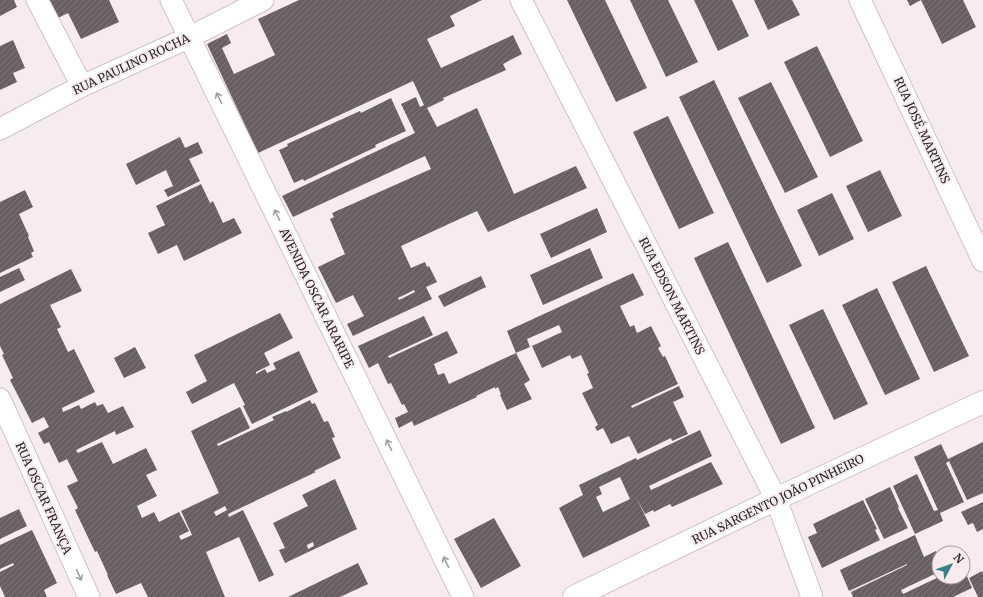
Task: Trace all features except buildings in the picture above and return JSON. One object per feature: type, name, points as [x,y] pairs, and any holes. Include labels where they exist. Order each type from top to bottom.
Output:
[{"type":"street","points":[[37,0],[82,86]]},
{"type":"street","name":"AVENIDA OSCAR ARARIPE","points":[[171,0],[463,597]]},
{"type":"street","name":"RUA PAULINO ROCHA","points":[[0,129],[82,86],[190,37],[263,0]]},
{"type":"street","name":"RUA EDSON MARTINS","points":[[521,0],[776,499],[812,597]]},
{"type":"street","name":"RUA JOSÉ MARTINS","points":[[860,0],[983,261]]},
{"type":"street","name":"RUA OSCAR FRANÇA","points":[[0,399],[89,597]]},
{"type":"street","name":"RUA SARGENTO JOÃO PINHEIRO","points":[[574,597],[776,499],[983,402]]}]
